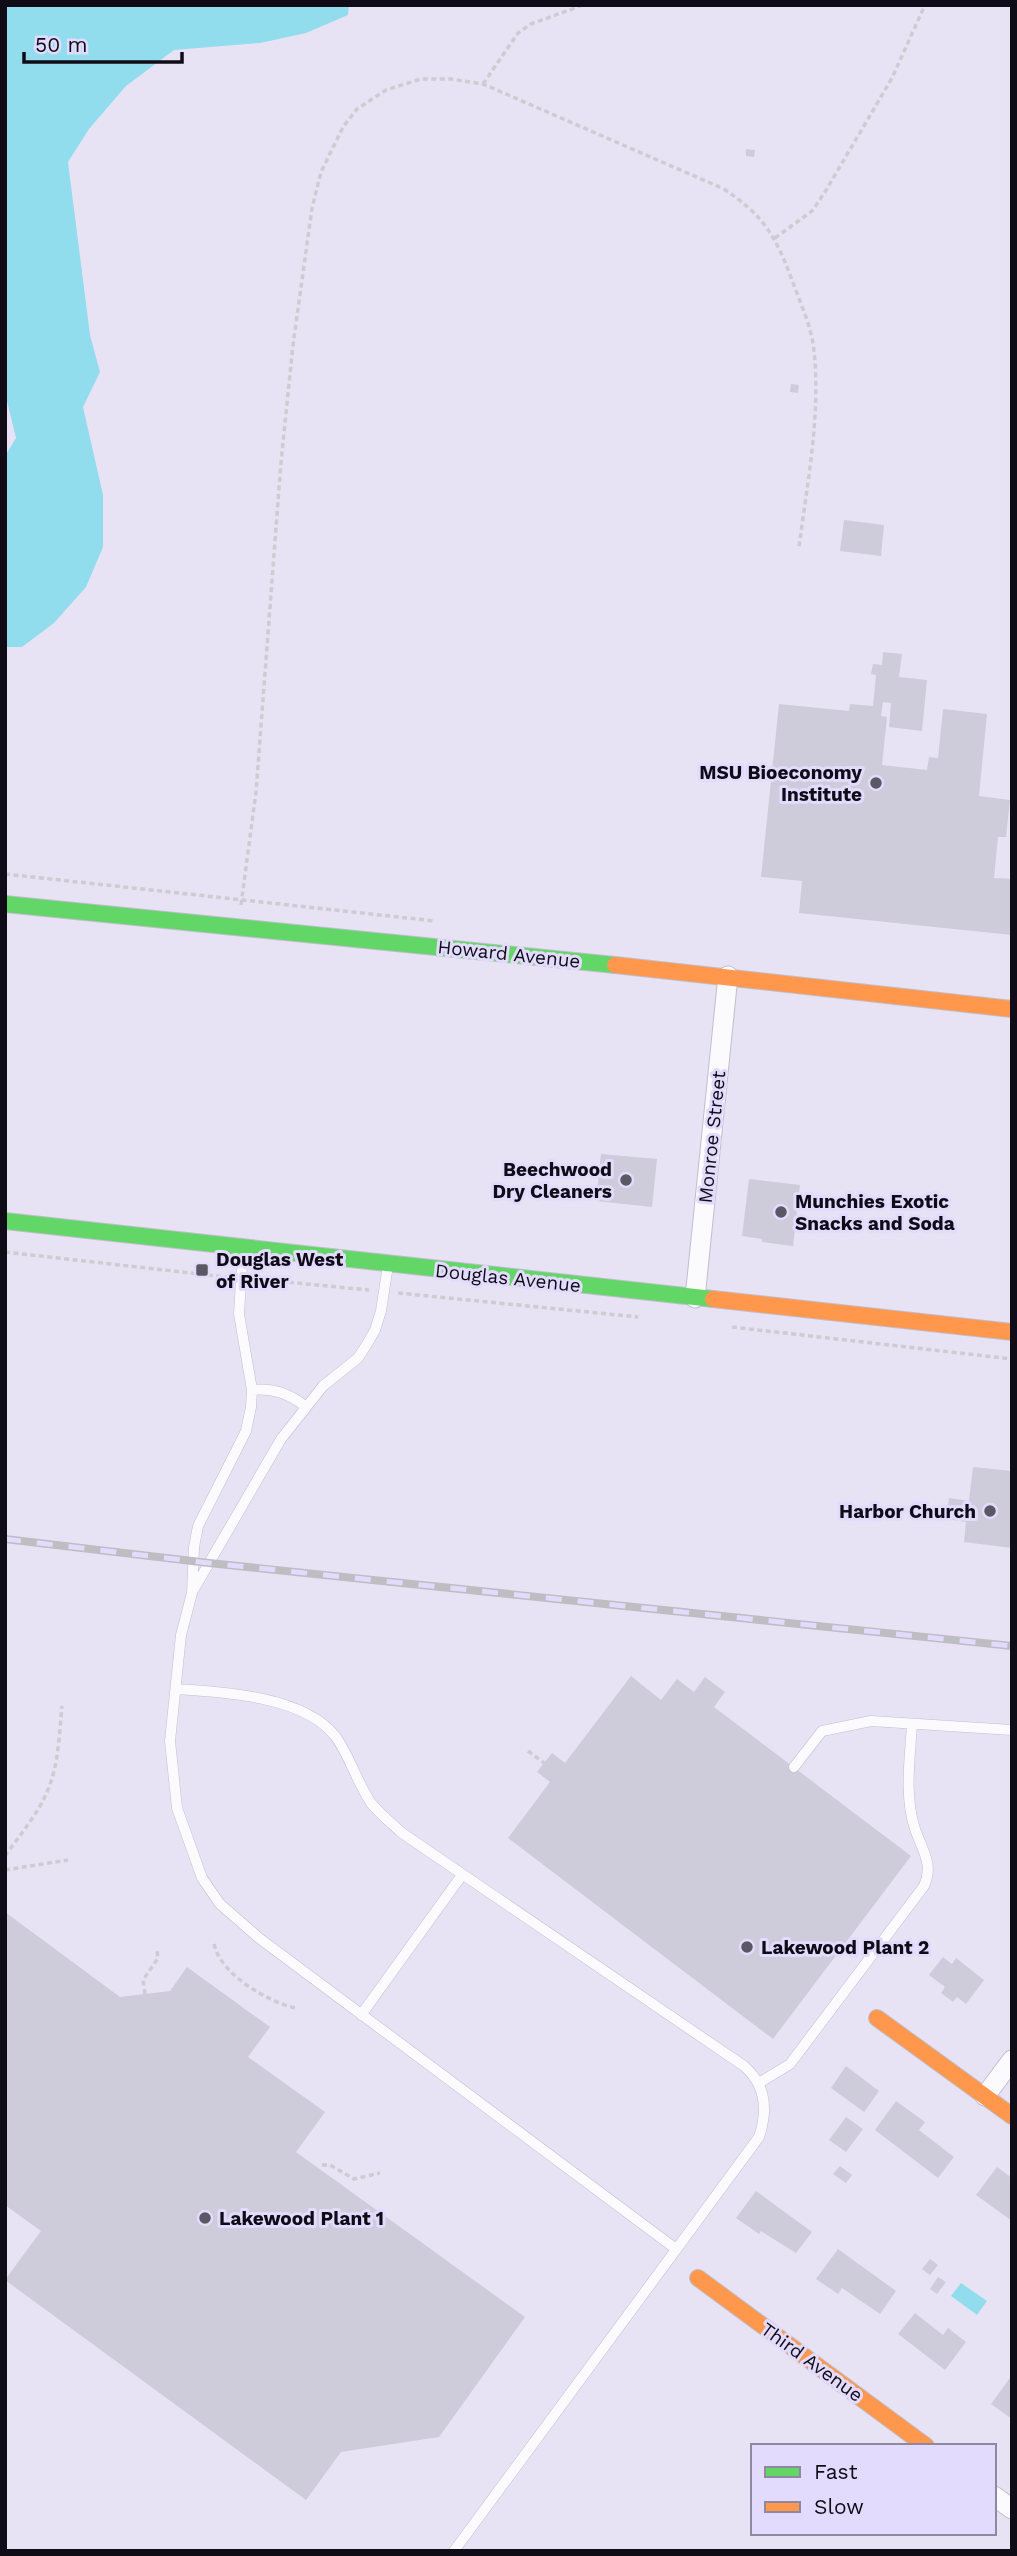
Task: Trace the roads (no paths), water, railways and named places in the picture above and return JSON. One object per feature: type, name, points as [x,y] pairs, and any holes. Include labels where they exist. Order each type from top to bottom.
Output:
[{"type":"street","name":"Howard Avenue","points":[[5,904],[728,975],[1012,1009]]},
{"type":"street","name":"Monroe Street","points":[[695,1298],[728,975]]},
{"type":"street","name":"Douglas Avenue","points":[[5,1222],[1012,1332]]},
{"type":"street","points":[[877,2018],[1012,2116]]},
{"type":"street","points":[[985,2096],[1012,2060]]},
{"type":"street","name":"Third Avenue","points":[[698,2278],[923,2444]]},
{"type":"street","points":[[996,2497],[1012,2509]]},
{"type":"lane","points":[[243,1248],[239,1314],[252,1390],[251,1407],[246,1430],[198,1526],[194,1547],[192,1593],[181,1635],[170,1741],[177,1808],[206,1885],[220,1904],[259,1938],[676,2249]]},
{"type":"lane","points":[[192,1593],[281,1439],[323,1386],[358,1358],[367,1344],[381,1311],[388,1265]]},
{"type":"lane","points":[[252,1390],[277,1391],[292,1396],[305,1406]]},
{"type":"lane","points":[[176,1689],[212,1691],[264,1700],[304,1711],[321,1722],[340,1743],[372,1804],[402,1833],[744,2066],[759,2083],[765,2110],[759,2137],[454,2551]]},
{"type":"lane","points":[[794,1767],[822,1731],[872,1721],[1012,1730]]},
{"type":"lane","points":[[759,2083],[790,2064],[924,1886],[929,1875],[929,1864],[915,1828],[908,1796],[912,1724]]},
{"type":"lane","points":[[361,2015],[462,1874]]},
{"type":"water","points":[[5,5],[349,5],[348,15],[306,33],[260,43],[174,50],[126,86],[89,129],[68,162],[90,335],[100,372],[83,407],[103,495],[103,547],[86,587],[54,623],[22,647],[5,647],[5,456],[16,438],[5,393]]},
{"type":"water","points":[[961,2283],[987,2301],[977,2315],[951,2296]]},
{"type":"railway","points":[[5,1539],[209,1563],[1012,1646]]},
{"type":"place","name":"MSU Bioeconomy Institute","points":[[876,783]]},
{"type":"place","name":"Beechwood Dry Cleaners","points":[[626,1180]]},
{"type":"place","name":"Munchies Exotic Snacks and Soda","points":[[781,1212]]},
{"type":"place","name":"Douglas West of River","points":[[202,1270]]},
{"type":"place","name":"Harbor Church","points":[[990,1511]]},
{"type":"place","name":"Lakewood Plant 2","points":[[747,1947]]},
{"type":"place","name":"Lakewood Plant 1","points":[[205,2218]]}]
